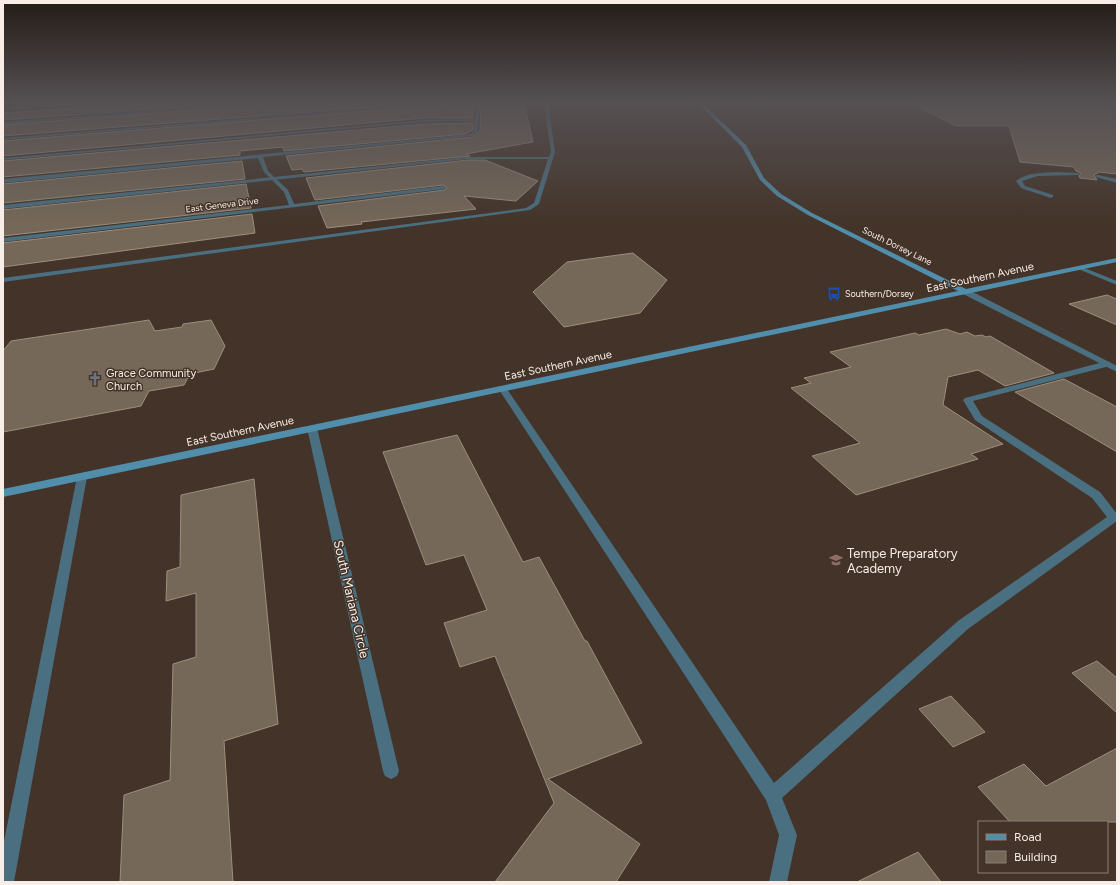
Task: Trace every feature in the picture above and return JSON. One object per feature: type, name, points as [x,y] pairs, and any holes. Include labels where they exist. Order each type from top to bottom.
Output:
[{"type":"main road","name":"South Dorsey Lane","points":[[742,144],[762,179],[779,195],[810,214],[966,292]]},
{"type":"main road","name":"East Southern Avenue","points":[[3,493],[1117,260]]},
{"type":"street","points":[[3,158],[159,144]]},
{"type":"street","points":[[3,181],[378,144]]},
{"type":"street","points":[[3,280],[520,211],[528,209],[536,204],[553,152],[552,144]]},
{"type":"street","points":[[260,156],[264,168],[286,191],[292,206]]},
{"type":"street","points":[[3,207],[468,158],[551,158]]},
{"type":"street","points":[[1051,196],[1023,187],[1019,181],[1025,178],[1057,173],[1078,174]]},
{"type":"street","points":[[1098,176],[1117,181]]},
{"type":"street","name":"East Geneva Drive","points":[[3,240],[443,188]]},
{"type":"street","points":[[1080,268],[1117,284]]},
{"type":"street","name":"South Dorsey Lane","points":[[966,292],[1112,366]]},
{"type":"street","points":[[773,795],[962,625],[1114,518],[1096,495],[978,418],[968,400],[1112,366]]},
{"type":"street","points":[[502,388],[773,795],[788,835],[778,882]]},
{"type":"street","name":"South Mariana Circle","points":[[312,428],[391,771]]},
{"type":"street","points":[[5,882],[82,476]]},
{"type":"building","points":[[3,144],[133,144],[3,156]]},
{"type":"building","points":[[193,144],[355,144],[284,151],[283,147],[240,151],[240,155],[3,177],[3,161]]},
{"type":"building","points":[[401,144],[520,144],[466,154],[470,156],[304,172],[302,169],[292,170],[286,156]]},
{"type":"building","points":[[1015,144],[1117,144],[1117,174],[1099,172],[1094,175],[1097,180],[1080,178],[1079,176],[1081,173],[1076,171],[1074,167],[1020,162]]},
{"type":"building","points":[[468,160],[485,160],[538,181],[516,201],[464,196],[476,209],[361,222],[362,224],[327,228],[318,206],[445,190],[447,188],[443,185],[315,200],[306,178]]},
{"type":"building","points":[[242,161],[245,179],[3,203],[3,184]]},
{"type":"building","points":[[246,184],[251,208],[3,236],[3,210]]},
{"type":"building","points":[[252,214],[255,233],[3,267],[3,243]]},
{"type":"building","points":[[633,253],[667,280],[640,313],[564,327],[533,292],[567,262]]},
{"type":"building","points":[[1107,295],[1117,299],[1117,325],[1069,304]]},
{"type":"building","name":"Grace Community Church","points":[[149,320],[155,331],[182,327],[183,324],[211,320],[225,346],[214,369],[190,374],[184,385],[149,391],[141,406],[3,432],[3,351],[11,341]]},
{"type":"building","points":[[946,329],[960,334],[967,332],[975,336],[990,336],[1054,373],[1005,386],[978,370],[948,377],[943,405],[1003,444],[971,454],[978,459],[856,495],[812,456],[860,443],[791,388],[811,383],[804,378],[851,367],[830,352],[915,333],[919,335]]},
{"type":"building","points":[[1064,379],[1117,407],[1117,452],[1015,392]]},
{"type":"building","points":[[457,435],[523,562],[539,557],[585,641],[587,641],[642,743],[548,779],[640,844],[616,882],[495,882],[554,803],[495,656],[460,667],[444,623],[487,610],[464,555],[426,565],[383,452]]},
{"type":"building","points":[[254,479],[278,724],[224,741],[233,882],[120,882],[124,795],[170,780],[173,664],[196,657],[196,593],[166,601],[167,571],[180,567],[181,495]]},
{"type":"building","points":[[1097,661],[1117,678],[1117,713],[1072,673]]},
{"type":"building","points":[[951,696],[985,732],[953,747],[919,709]]},
{"type":"building","points":[[1117,748],[1117,822],[1009,821],[978,787],[1024,764],[1046,786]]},
{"type":"building","points":[[918,852],[941,882],[857,882]]},
{"type":"place","name":"Southern/Dorsey","points":[[834,294]]},
{"type":"place","name":"Grace Community Church","points":[[95,379]]},
{"type":"place","name":"Tempe Preparatory Academy","points":[[836,560]]}]
